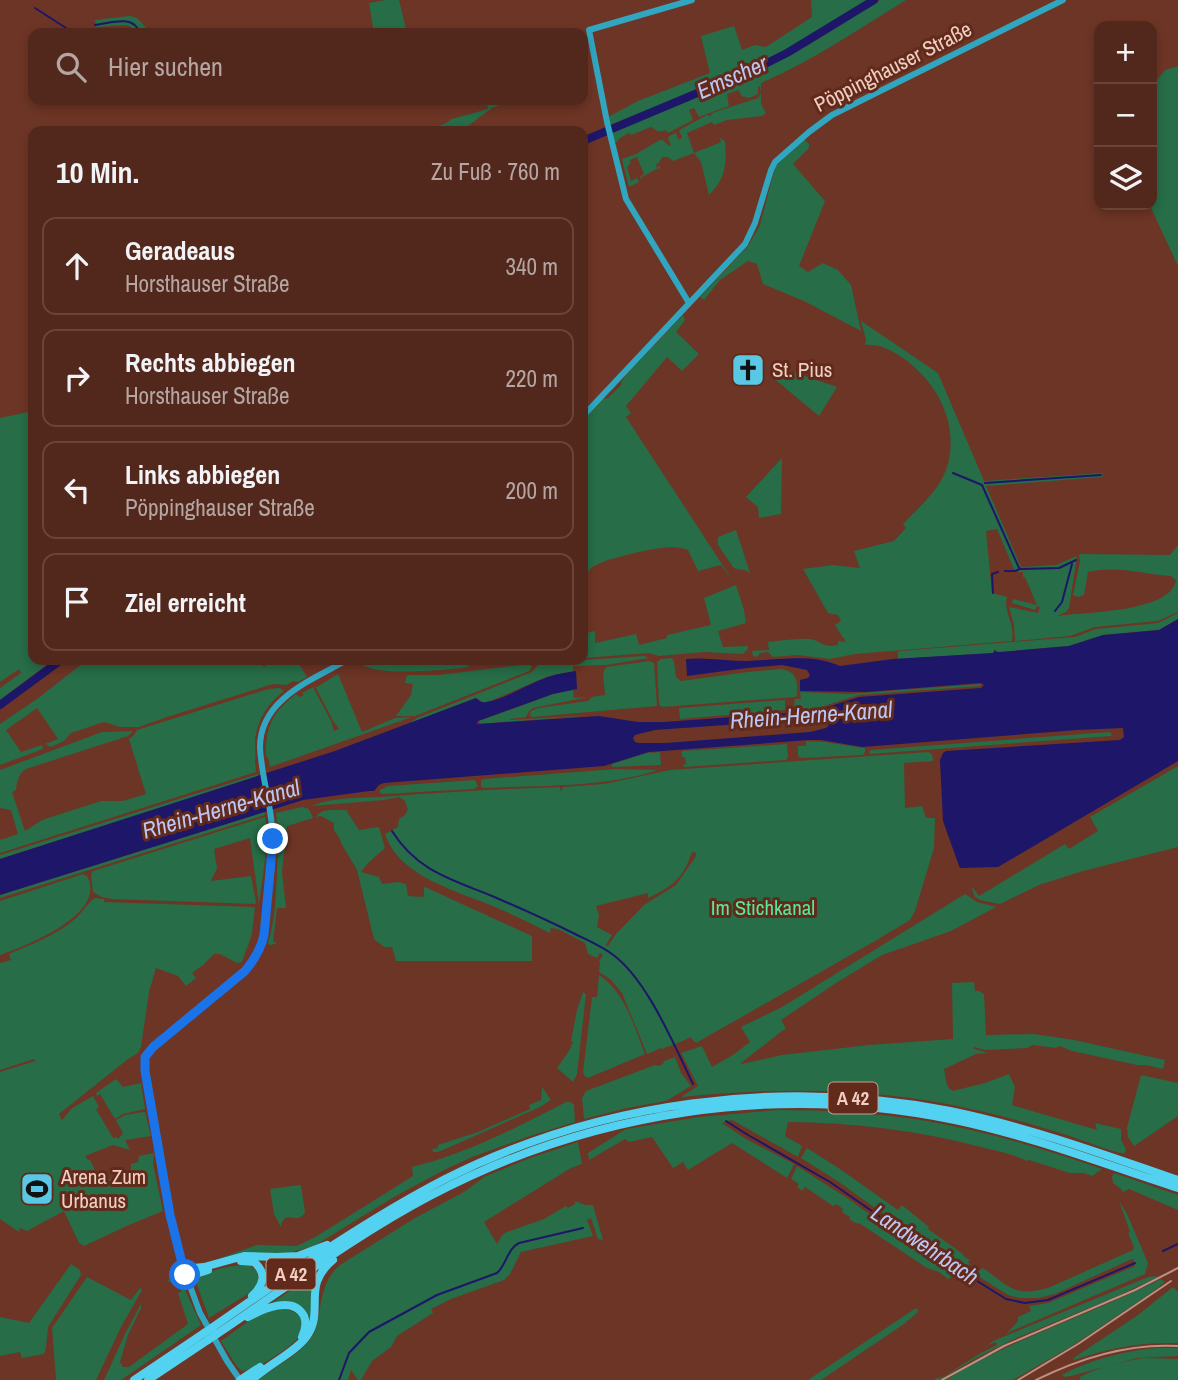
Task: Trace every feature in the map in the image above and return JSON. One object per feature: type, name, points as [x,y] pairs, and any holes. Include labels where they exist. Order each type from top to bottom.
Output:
[{"type":"highway","name":"A 42","points":[[134,1380],[206,1336],[414,1196],[462,1171],[529,1143],[638,1112],[714,1100],[766,1097],[843,1098],[915,1105],[980,1118],[1059,1140],[1178,1180]]},
{"type":"highway","name":"A 42","points":[[581,1130],[713,1108],[761,1104],[888,1109],[957,1120],[1032,1140],[1178,1188]]},
{"type":"highway","points":[[184,1272],[244,1256],[298,1256],[326,1245],[351,1230],[361,1232],[360,1242],[329,1263],[321,1272],[314,1292],[314,1321],[307,1337],[251,1380]]},
{"type":"highway","points":[[184,1272],[194,1275],[243,1260],[254,1262],[260,1269],[263,1280],[260,1287],[224,1315],[218,1328],[228,1331],[251,1315],[283,1305],[295,1307],[305,1320],[305,1331],[299,1341],[240,1380]]},
{"type":"highway","name":"A 42","points":[[148,1380],[206,1336]]},
{"type":"main road","points":[[690,303],[626,199],[589,30],[692,0]]},
{"type":"main road","name":"Pöppinghauser Straße","points":[[588,411],[746,244],[776,160],[820,123],[844,109],[1063,0]]},
{"type":"main road","points":[[240,1380],[212,1336],[184,1272],[170,1215],[145,1071],[145,1057],[153,1047],[245,971],[262,945],[273,839],[260,747],[262,732],[275,707],[294,691],[338,665]]},
{"type":"green space","points":[[399,0],[406,28],[373,28],[369,3]]},
{"type":"green space","points":[[811,0],[869,0],[778,54],[610,125],[608,117],[638,101],[710,73],[701,36],[734,26],[742,50],[755,45],[766,47],[812,17]]},
{"type":"green space","points":[[880,0],[906,0],[817,55],[761,83],[761,93],[760,86],[758,94],[749,98],[741,96],[739,90],[727,94],[729,106],[699,117],[694,108],[689,110],[693,120],[668,133],[666,130],[660,131],[651,127],[631,135],[629,133],[614,142],[612,132],[738,80],[740,83],[751,78],[750,74],[800,50]]},
{"type":"green space","points":[[129,16],[139,20],[147,28],[131,28],[126,25],[96,27],[95,20]]},
{"type":"green space","points":[[1178,66],[1178,266],[1152,210],[1157,210],[1157,80],[1165,70]]},
{"type":"green space","points":[[761,93],[761,104],[766,113],[762,116],[727,120],[714,125],[712,122],[687,133],[694,153],[673,161],[662,157],[656,164],[657,168],[660,166],[660,170],[658,168],[642,177],[642,180],[640,177],[644,174],[637,157],[630,160],[631,163],[627,167],[631,181],[637,178],[639,182],[629,187],[622,159],[660,140],[671,146],[669,136],[676,133],[678,139],[681,139],[681,129],[707,115],[711,116],[712,113],[758,98]]},
{"type":"green space","points":[[487,105],[500,105],[468,126],[438,126],[452,119],[488,109]]},
{"type":"green space","points":[[720,138],[725,141],[724,170],[719,183],[709,195],[701,162],[694,153],[721,142]]},
{"type":"green space","points":[[804,139],[809,148],[793,164],[825,201],[799,266],[808,272],[823,263],[838,270],[851,285],[861,331],[806,302],[763,284],[757,264],[748,261],[720,280],[704,300],[700,297],[748,246],[760,225],[775,167]]},
{"type":"green space","points":[[683,315],[685,320],[676,332],[699,354],[682,371],[667,357],[626,406],[631,413],[626,417],[733,581],[721,565],[698,571],[688,550],[674,547],[616,558],[596,565],[588,573],[588,415],[622,384],[626,375]]},
{"type":"green space","points":[[861,321],[938,373],[984,481],[1103,473],[1102,477],[986,486],[1021,567],[1056,565],[1077,556],[1069,608],[1057,616],[1143,605],[1170,591],[1176,580],[1171,576],[1098,570],[1088,572],[1084,595],[1078,597],[1073,595],[1080,562],[1079,554],[1170,555],[1178,545],[1178,612],[1158,621],[1095,627],[1070,636],[1015,641],[1009,607],[1038,613],[1040,607],[1037,606],[1035,610],[1012,603],[1013,599],[1037,605],[1023,572],[1014,569],[997,529],[986,531],[992,593],[1007,597],[1012,641],[855,654],[830,659],[798,655],[773,657],[768,652],[753,656],[752,651],[769,650],[768,642],[810,639],[829,646],[838,645],[838,641],[845,642],[835,625],[841,621],[838,615],[828,613],[803,569],[833,565],[860,568],[854,551],[894,541],[906,528],[903,524],[935,489],[948,464],[950,432],[941,402],[913,365],[892,351],[865,345]]},
{"type":"green space","points":[[781,368],[837,387],[819,416],[772,377],[781,373],[778,370]]},
{"type":"green space","points":[[28,412],[28,665],[46,665],[0,700],[0,688],[21,673],[19,669],[0,682],[0,418]]},
{"type":"green space","points":[[782,458],[781,514],[759,518],[758,507],[746,497]]},
{"type":"green space","points":[[736,530],[750,573],[733,567],[718,545],[718,537]]},
{"type":"green space","points":[[736,585],[746,623],[718,631],[723,647],[748,646],[743,654],[704,652],[659,656],[649,653],[588,658],[588,633],[595,631],[595,643],[636,634],[639,645],[667,638],[667,635],[711,625],[704,598]]},
{"type":"green space","points":[[1178,613],[1178,619],[1159,630],[1103,635],[1069,646],[898,659],[900,651],[1075,637],[1096,629],[1158,623]]},
{"type":"green space","points":[[644,656],[649,658],[606,665],[573,666],[573,671],[546,677],[488,702],[476,698],[408,724],[532,672],[538,665],[588,665],[588,660]]},
{"type":"green space","points":[[672,658],[676,677],[681,681],[787,670],[796,678],[797,695],[662,707],[659,705],[657,662]]},
{"type":"green space","points":[[650,661],[654,663],[657,706],[532,717],[530,715],[531,711],[538,708],[588,701],[592,697],[605,695],[603,673],[606,667]]},
{"type":"green space","points":[[81,665],[299,665],[307,677],[287,685],[273,684],[139,727],[120,727],[104,722],[71,733],[64,741],[51,747],[45,744],[58,739],[37,708],[6,730],[21,752],[42,745],[43,749],[0,765],[0,724]]},
{"type":"green space","points":[[363,665],[469,667],[429,671],[370,668]]},
{"type":"green space","points":[[521,665],[532,667],[529,671],[415,716],[396,716],[411,695],[413,684],[405,683],[407,675],[439,675]]},
{"type":"green space","points":[[338,674],[362,732],[395,718],[412,717],[270,767],[266,756],[269,728],[281,707],[296,694],[300,697],[313,687],[334,731],[339,729],[315,686]]},
{"type":"green space","points":[[980,684],[859,695],[803,711],[803,706],[794,706],[795,699],[801,699],[800,692],[849,694]]},
{"type":"green space","points":[[280,688],[284,691],[265,712],[256,732],[256,772],[0,853],[0,840],[18,834],[11,810],[0,808],[0,770],[102,732],[133,731],[128,736],[23,771],[18,778],[16,790],[12,792],[25,831],[42,820],[101,801],[123,801],[146,794],[129,739],[137,730],[268,689]]},
{"type":"green space","points":[[573,689],[574,698],[588,697],[533,708],[526,717],[510,720],[593,715],[480,724],[479,721]]},
{"type":"green space","points":[[785,700],[785,710],[680,719],[679,708]]},
{"type":"green space","points":[[1109,732],[1111,736],[869,752],[871,750]]},
{"type":"green space","points":[[806,741],[865,748],[865,752],[863,755],[801,758],[798,756],[798,746],[806,746]]},
{"type":"green space","points":[[787,744],[786,760],[683,765],[686,764],[682,751]]},
{"type":"green space","points":[[649,752],[660,752],[661,765],[612,767],[612,764]]},
{"type":"green space","name":"Im Stichkanal","points":[[928,752],[932,754],[933,761],[904,763],[905,808],[922,806],[926,818],[935,818],[934,848],[910,920],[696,1043],[690,1037],[647,1054],[622,993],[610,979],[599,972],[599,961],[603,955],[600,953],[597,958],[588,954],[585,943],[558,929],[551,928],[550,933],[431,881],[403,861],[392,849],[385,834],[398,827],[399,819],[408,810],[405,801],[399,797],[312,806],[346,798],[560,787],[561,792],[563,787],[604,784],[670,770]],"holes":[[[696,853],[676,885],[644,905],[608,946],[606,945],[612,935],[597,927],[599,915],[596,906],[648,893],[648,898],[656,894],[680,876],[691,854]]]},
{"type":"green space","points":[[1178,766],[1178,847],[1039,885],[1000,904],[975,897],[973,888],[979,896],[1065,844],[1069,849],[1098,831],[1090,817]]},
{"type":"green space","points":[[615,769],[658,770],[594,783],[481,787],[481,780],[484,779]]},
{"type":"green space","points":[[258,774],[258,777],[0,859],[0,855]]},
{"type":"green space","points":[[475,780],[478,786],[474,789],[380,793],[380,790],[388,786]]},
{"type":"green space","points":[[302,807],[309,809],[313,818],[287,826],[282,872],[286,908],[277,908],[273,942],[276,942],[270,945],[268,943],[275,910],[278,852],[279,824],[276,813]]},
{"type":"green space","points":[[346,810],[359,830],[379,827],[385,848],[361,872],[379,877],[382,884],[406,884],[408,896],[424,897],[425,887],[532,936],[532,961],[396,961],[392,947],[384,947],[374,939],[357,870],[334,830],[334,823],[321,816],[316,817],[325,811]]},
{"type":"green space","points":[[264,812],[265,815],[0,898],[0,895]]},
{"type":"green space","points":[[265,817],[268,838],[259,904],[250,838],[214,849],[217,868],[211,881],[251,876],[255,904],[112,899],[93,892],[93,871]]},
{"type":"green space","points":[[83,874],[87,876],[90,890],[86,903],[76,915],[44,936],[0,955],[0,901]]},
{"type":"green space","points":[[965,894],[977,902],[996,907],[951,931],[882,955],[836,983],[781,1020],[786,1028],[741,1064],[782,1055],[953,1039],[952,983],[974,982],[975,991],[984,994],[986,1035],[1034,1034],[1165,1060],[1163,1069],[1072,1051],[1060,1046],[1056,1048],[1033,1045],[1027,1048],[985,1050],[974,1047],[988,1053],[976,1054],[944,1069],[947,1085],[953,1091],[1009,1074],[1015,1087],[1012,1105],[1097,1130],[1095,1123],[1121,1129],[1121,1140],[1126,1149],[1124,1154],[1003,1117],[906,1097],[794,1091],[681,1097],[698,1086],[681,1053],[702,1046],[712,1067],[750,1042],[741,1027],[782,1007]]},
{"type":"green space","points":[[95,898],[104,899],[104,902],[255,907],[252,934],[242,962],[237,963],[220,954],[214,954],[192,973],[196,978],[186,986],[178,976],[156,968],[138,1053],[59,1114],[62,1120],[72,1108],[93,1096],[99,1107],[96,1109],[113,1138],[118,1139],[123,1133],[116,1120],[125,1115],[143,1112],[151,1136],[125,1140],[130,1150],[113,1145],[85,1156],[90,1160],[101,1183],[131,1169],[131,1164],[138,1162],[139,1156],[154,1153],[153,1164],[163,1211],[84,1246],[79,1243],[64,1211],[27,1231],[20,1228],[19,1232],[0,1219],[0,1072],[35,1061],[34,1059],[0,1070],[0,963],[11,960],[9,954],[68,925]]},
{"type":"green space","points":[[599,975],[622,1000],[645,1054],[588,1078],[583,1072],[592,997],[597,997]]},
{"type":"green space","points":[[583,992],[586,994],[577,1074],[573,1082],[557,1068],[573,1042],[571,1041],[577,1010]]},
{"type":"green space","points":[[675,1057],[681,1073],[691,1086],[666,1101],[584,1119],[582,1098],[586,1091],[658,1066]]},
{"type":"green space","points":[[1141,1075],[1178,1083],[1178,1116],[1134,1146],[1128,1137],[1127,1128]]},
{"type":"green space","points":[[116,1079],[123,1087],[141,1083],[145,1109],[123,1114],[115,1119],[100,1094],[97,1096],[96,1093]]},
{"type":"green space","points":[[542,1087],[551,1100],[540,1107],[433,1152],[432,1149],[438,1148],[438,1145],[478,1132],[530,1109],[529,1105],[541,1100]]},
{"type":"green space","points":[[566,1102],[574,1104],[575,1122],[472,1157],[444,1170],[314,1246],[289,1253],[245,1253],[218,1259],[257,1245],[297,1246],[413,1176],[412,1167],[471,1147]]},
{"type":"green space","points":[[777,1110],[868,1114],[944,1124],[1013,1141],[1102,1169],[1092,1176],[1070,1173],[1005,1153],[934,1136],[885,1128],[788,1122],[785,1136],[802,1146],[798,1157],[732,1120],[722,1123],[794,1164],[787,1178],[732,1143],[688,1170],[683,1162],[673,1168],[652,1137],[629,1142],[625,1139],[589,1160],[588,1153],[626,1129],[699,1117]]},
{"type":"green space","points":[[578,1142],[582,1164],[571,1168],[484,1222],[497,1244],[507,1232],[544,1219],[566,1206],[568,1208],[575,1204],[575,1201],[593,1205],[603,1240],[598,1239],[591,1218],[587,1220],[593,1236],[521,1252],[504,1280],[431,1309],[433,1313],[397,1336],[391,1347],[372,1361],[361,1380],[358,1380],[351,1370],[348,1380],[258,1380],[295,1354],[313,1335],[325,1287],[340,1265],[415,1218],[464,1192],[484,1177]]},
{"type":"green space","points":[[807,1148],[898,1210],[902,1205],[929,1227],[928,1229],[970,1260],[970,1264],[964,1268],[801,1158]]},
{"type":"green space","points":[[797,1166],[955,1274],[948,1279],[927,1268],[849,1219],[836,1204],[833,1206],[805,1187],[802,1191],[797,1187],[799,1184],[791,1179]]},
{"type":"green space","points":[[1114,1173],[1178,1195],[1178,1210],[1129,1189],[1123,1192],[1113,1183]]},
{"type":"green space","points":[[299,1185],[305,1212],[299,1218],[285,1218],[281,1227],[274,1214],[270,1189]]},
{"type":"green space","points":[[1119,1201],[1148,1263],[1145,1274],[1007,1333],[1018,1321],[1018,1317],[1031,1311],[1029,1306],[1048,1303],[1135,1266],[1134,1260],[1055,1294],[1038,1298],[1008,1295],[973,1273],[983,1268],[1012,1288],[1019,1291],[1036,1291],[1133,1250]]},
{"type":"green space","points":[[71,1264],[80,1270],[81,1275],[48,1327],[44,1354],[22,1358],[20,1352],[0,1356],[0,1317],[29,1323]]},
{"type":"green space","points":[[244,1265],[257,1272],[257,1288],[209,1318],[196,1282],[211,1272]]},
{"type":"green space","points":[[316,1273],[311,1327],[298,1308],[269,1305]]},
{"type":"green space","points":[[87,1277],[131,1300],[140,1288],[142,1290],[96,1380],[56,1380],[52,1328]]},
{"type":"green space","points":[[1158,1277],[1012,1340],[939,1380],[932,1380],[945,1376],[997,1345],[996,1342],[988,1345],[993,1341]]},
{"type":"green space","points":[[174,1279],[182,1283],[201,1325],[121,1380],[104,1380],[141,1304],[120,1362],[123,1367],[129,1367],[188,1324],[178,1293],[182,1291],[181,1287],[176,1282],[166,1281]]},
{"type":"green space","points":[[1161,1279],[1165,1282],[1151,1293],[1072,1346],[1013,1380],[946,1380],[1025,1339]]},
{"type":"green space","points":[[1173,1287],[1178,1292],[1178,1343],[1125,1347],[1073,1359],[1138,1315]]},
{"type":"green space","points":[[277,1308],[298,1315],[302,1323],[299,1336],[271,1359],[253,1369],[242,1371],[221,1341],[253,1318]]},
{"type":"green space","points":[[916,1308],[917,1313],[904,1324],[821,1380],[808,1380]]},
{"type":"green space","points":[[1156,1348],[1178,1348],[1178,1356],[1137,1358],[1071,1376],[1062,1375],[1084,1364],[1108,1357]]},
{"type":"green space","points":[[1143,1358],[1178,1359],[1178,1380],[1080,1380],[1080,1377],[1094,1370]]},
{"type":"water","name":"Rhein-Herne-Kanal","points":[[1178,619],[1178,761],[998,867],[960,868],[943,821],[940,760],[943,753],[1120,740],[1124,737],[1123,728],[862,747],[809,740],[649,752],[604,766],[384,783],[374,791],[303,800],[0,895],[0,859],[335,751],[476,698],[481,702],[499,699],[559,674],[576,671],[577,689],[553,694],[478,721],[477,724],[599,716],[638,722],[664,722],[801,712],[821,709],[859,697],[981,688],[984,685],[981,683],[866,692],[800,691],[800,680],[810,675],[807,670],[782,665],[687,676],[686,659],[747,661],[806,658],[840,666],[893,659],[993,653],[995,650],[1000,652],[1069,646],[1103,635],[1159,630]],"holes":[[[825,720],[829,725],[826,728],[810,732],[666,743],[639,743],[633,738],[635,735],[655,730]]]},
{"type":"waterway","name":"Emscher","points":[[588,139],[757,68],[787,53],[874,0]]},
{"type":"waterway","points":[[35,8],[66,28]]},
{"type":"waterway","points":[[95,25],[127,22],[133,23],[137,28]]},
{"type":"waterway","points":[[953,473],[982,485],[1019,568],[1059,568],[1076,560]]},
{"type":"waterway","points":[[985,483],[1101,475]]},
{"type":"waterway","points":[[1055,611],[1062,602],[1072,564]]},
{"type":"waterway","points":[[1005,571],[1020,569]]},
{"type":"waterway","points":[[993,593],[992,574],[998,572]]},
{"type":"waterway","name":"Emscher","points":[[0,705],[54,665]]},
{"type":"waterway","name":"Landwehrbach","points":[[392,831],[412,856],[436,872],[544,919],[612,954],[625,965],[648,996],[693,1084]]},
{"type":"waterway","name":"Landwehrbach","points":[[726,1121],[830,1182],[931,1252],[1006,1299],[1025,1303],[1048,1300],[1135,1263]]},
{"type":"waterway","points":[[339,1380],[349,1353],[369,1332],[437,1295],[497,1273],[519,1243],[583,1228]]},
{"type":"waterway","name":"Landwehrbach","points":[[1163,1251],[1178,1244]]},
{"type":"railway","points":[[942,1380],[1004,1346],[1135,1290],[1178,1268]]},
{"type":"railway","points":[[1018,1380],[1078,1344],[1171,1281]]},
{"type":"railway","points":[[1036,1380],[1105,1354],[1141,1347],[1178,1346]]},
{"type":"place","name":"St. Pius","points":[[748,370]]},
{"type":"place","name":"Arena Zum Urbanus","points":[[37,1189]]},
{"type":"route","points":[[185,1275],[170,1215],[144,1065],[145,1057],[153,1047],[245,971],[256,957],[264,935],[273,839]]}]
